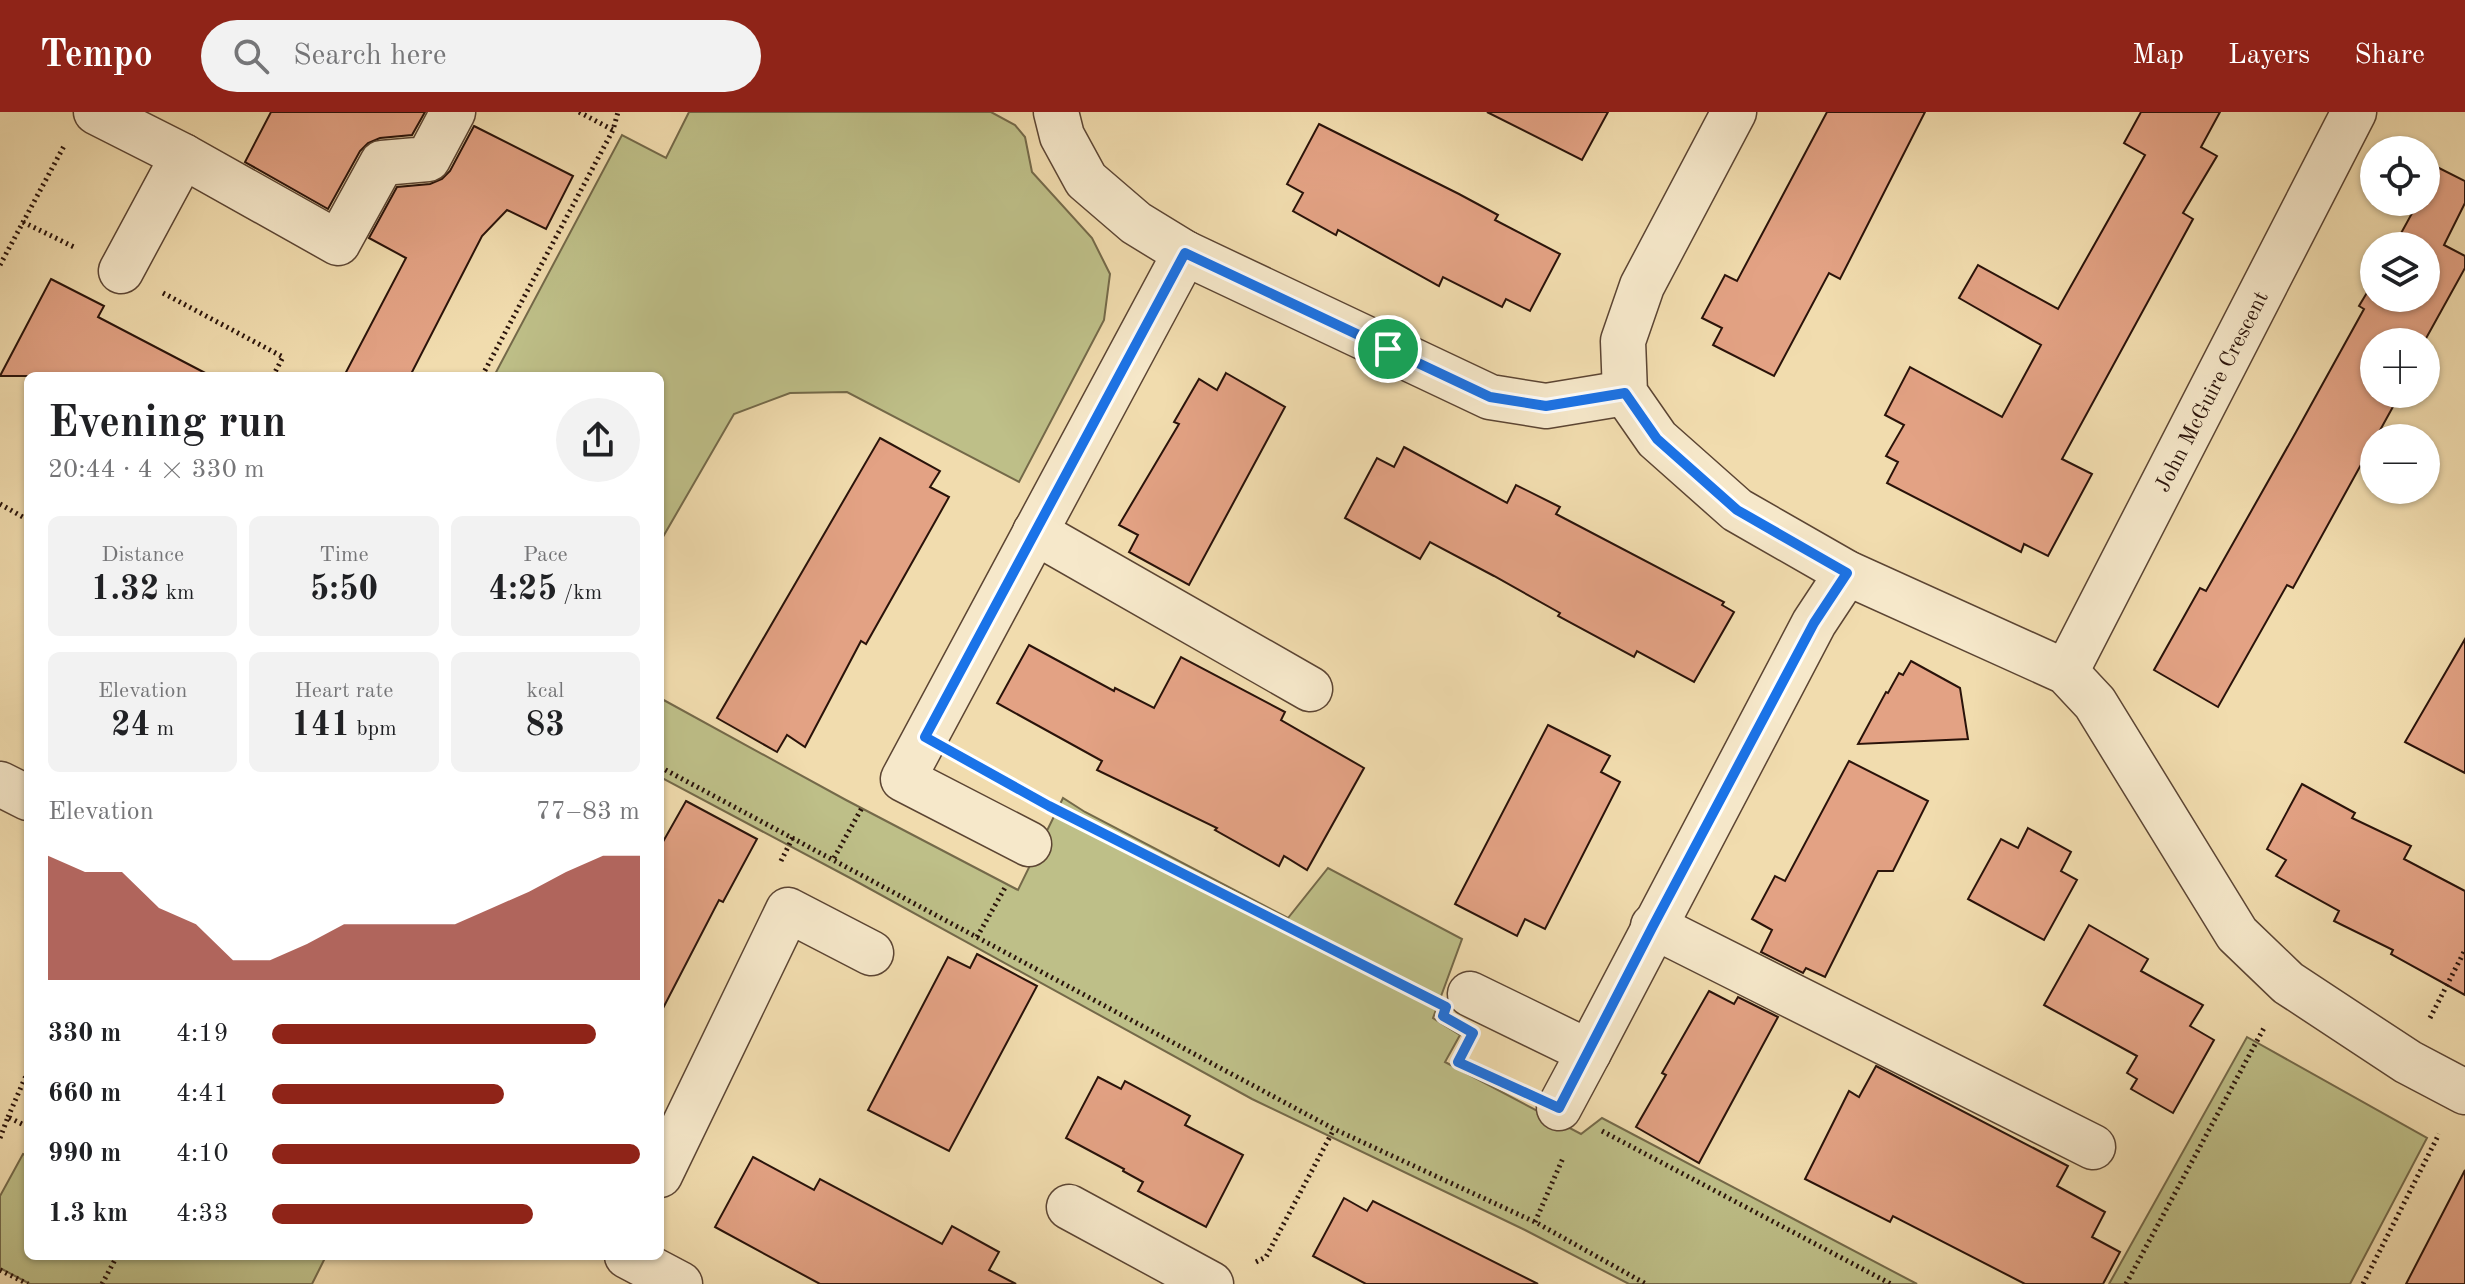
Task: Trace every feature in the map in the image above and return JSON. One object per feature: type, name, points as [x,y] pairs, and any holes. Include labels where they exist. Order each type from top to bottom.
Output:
[{"type":"street","points":[[82,126],[183,156],[338,243],[382,163],[428,159],[453,112]]},
{"type":"street","points":[[1056,112],[1062,136],[1086,180],[1136,223],[1185,253],[1490,397],[1546,406],[1625,393]]},
{"type":"street","points":[[1734,112],[1642,286],[1623,341],[1625,393],[1657,439],[1737,510],[1847,573],[2066,672],[2095,703],[2237,934],[2288,983],[2408,1062],[2463,1091]]},
{"type":"street","name":"John McGuire Crescent","points":[[2066,672],[2354,112]]},
{"type":"street","points":[[121,271],[183,156]]},
{"type":"street","points":[[1029,844],[894,775],[1035,532],[1185,253]]},
{"type":"street","points":[[1035,532],[1310,689]]},
{"type":"street","points":[[1576,1117],[1589,1052],[1814,623],[1847,573]]},
{"type":"street","points":[[0,784],[24,796]]},
{"type":"street","points":[[664,1167],[788,910],[871,953]]},
{"type":"street","points":[[1653,926],[2093,1147]]},
{"type":"street","points":[[1451,997],[1589,1052]]},
{"type":"street","points":[[1069,1207],[1221,1281]]},
{"type":"street","points":[[605,1284],[618,1260]]},
{"type":"street","points":[[635,1260],[680,1284]]},
{"type":"path","points":[[579,112],[613,130]]},
{"type":"path","points":[[484,372],[613,130],[618,112]]},
{"type":"path","points":[[0,265],[82,126]]},
{"type":"path","points":[[0,504],[24,518]]},
{"type":"path","points":[[664,769],[1334,1129],[1535,1222],[1646,1284]]},
{"type":"path","points":[[834,858],[894,775]]},
{"type":"path","points":[[1063,813],[1451,997]]},
{"type":"path","points":[[2408,1062],[2465,950]]},
{"type":"path","points":[[2126,1284],[2288,983]]},
{"type":"path","points":[[1468,1042],[1458,1062],[1576,1117],[1891,1284]]},
{"type":"path","points":[[0,1138],[24,1080]]},
{"type":"path","points":[[2363,1284],[2463,1091]]},
{"type":"path","points":[[8,1117],[24,1125]]},
{"type":"path","points":[[1221,1281],[1266,1257],[1334,1129]]},
{"type":"path","points":[[102,1284],[115,1260]]},
{"type":"path","points":[[0,1270],[28,1284]]},
{"type":"green space","points":[[689,112],[991,112],[1015,125],[1025,137],[1032,172],[1092,238],[1110,274],[1104,320],[1019,482],[847,392],[790,393],[734,414],[664,535],[664,372],[496,372],[622,135],[666,158]]},
{"type":"green space","points":[[664,700],[1018,890],[1063,798],[1288,918],[1328,868],[1462,939],[1433,1018],[1460,1035],[1445,1062],[1581,1134],[1602,1118],[1917,1284],[1629,1284],[1525,1230],[1252,1099],[664,779]]},
{"type":"green space","points":[[2247,1037],[2427,1138],[2350,1284],[2109,1284]]},
{"type":"green space","points":[[24,1154],[24,1260],[324,1260],[312,1284],[30,1284],[0,1268],[0,1196]]},
{"type":"building","points":[[271,112],[425,112],[412,135],[380,138],[360,151],[328,209],[245,162]]},
{"type":"building","points":[[1487,112],[1608,112],[1582,160]]},
{"type":"building","points":[[1827,112],[1925,112],[1840,279],[1829,273],[1774,376],[1713,345],[1722,328],[1702,318],[1725,275],[1737,281]]},
{"type":"building","points":[[2141,112],[2220,112],[2201,147],[2217,156],[2183,213],[2193,219],[2062,459],[2092,474],[2048,556],[2024,544],[2021,552],[1887,483],[1898,462],[1886,456],[1904,425],[1885,415],[1910,367],[2002,417],[2041,345],[1959,298],[1978,265],[2058,309],[2145,155],[2124,143]]},
{"type":"building","points":[[1319,124],[1498,215],[1495,220],[1560,254],[1530,311],[1506,299],[1502,307],[1443,277],[1439,286],[1338,230],[1336,235],[1293,211],[1303,193],[1287,184]]},
{"type":"building","points":[[474,126],[573,176],[546,229],[507,210],[482,236],[412,372],[346,372],[406,258],[369,238],[397,187],[430,184],[450,171]]},
{"type":"building","points":[[2440,168],[2465,181],[2465,203],[2444,245],[2465,256],[2465,268],[2432,328],[2360,328],[2360,408],[2392,408],[2383,424],[2360,424],[2360,467],[2293,588],[2287,585],[2218,707],[2154,670],[2200,588],[2206,591],[2362,312],[2440,312],[2440,232],[2402,232],[2410,216],[2440,216]]},
{"type":"building","points":[[51,279],[104,306],[98,317],[203,372],[24,372],[24,376],[0,376]]},
{"type":"building","points":[[1226,373],[1285,407],[1189,585],[1129,552],[1138,535],[1119,525],[1179,424],[1174,422],[1199,379],[1217,390]]},
{"type":"building","points":[[880,438],[940,471],[930,487],[949,497],[866,644],[861,641],[805,747],[787,735],[777,752],[717,718]]},
{"type":"building","points":[[1404,447],[1507,503],[1516,485],[1560,507],[1556,514],[1724,602],[1722,605],[1734,612],[1694,682],[1637,651],[1634,657],[1430,542],[1420,559],[1345,518],[1377,458],[1394,467]]},
{"type":"building","points":[[2465,639],[2465,773],[2405,742]]},
{"type":"building","points":[[1029,645],[1114,691],[1115,688],[1154,708],[1181,657],[1285,712],[1281,720],[1364,768],[1307,870],[1284,856],[1279,866],[1215,830],[1217,828],[1097,770],[1102,761],[997,703]]},
{"type":"building","points":[[1911,661],[1960,688],[1968,739],[1858,744],[1886,692],[1899,673],[1903,675]]},
{"type":"building","points":[[1548,725],[1610,756],[1601,772],[1620,782],[1545,929],[1525,919],[1517,936],[1455,904]]},
{"type":"building","points":[[1849,761],[1928,801],[1893,871],[1878,871],[1825,977],[1806,968],[1803,973],[1761,952],[1772,930],[1752,919],[1775,876],[1785,881]]},
{"type":"building","points":[[2302,784],[2355,813],[2352,818],[2411,846],[2404,859],[2465,891],[2465,995],[2391,954],[2393,950],[2334,921],[2339,911],[2276,876],[2286,860],[2267,849]]},
{"type":"building","points":[[686,801],[757,839],[723,902],[719,900],[664,1006],[664,840]]},
{"type":"building","points":[[2028,828],[2071,852],[2061,871],[2077,880],[2044,940],[1968,899],[2001,839],[2018,848]]},
{"type":"building","points":[[2089,925],[2148,959],[2141,971],[2203,1005],[2190,1026],[2214,1040],[2173,1113],[2131,1089],[2137,1079],[2127,1073],[2137,1056],[2044,1005]]},
{"type":"building","points":[[977,954],[1037,986],[949,1151],[868,1110],[948,957],[970,968]]},
{"type":"building","points":[[1709,991],[1734,1004],[1738,997],[1778,1017],[1699,1163],[1636,1127],[1666,1075],[1662,1073]]},
{"type":"building","points":[[1876,1066],[2068,1166],[2057,1186],[2105,1212],[2092,1237],[2120,1252],[2103,1284],[2025,1284],[1893,1216],[1890,1222],[1805,1179],[1849,1091],[1859,1097]]},
{"type":"building","points":[[1098,1077],[1121,1089],[1125,1081],[1190,1116],[1185,1125],[1243,1155],[1206,1227],[1138,1191],[1143,1182],[1066,1138]]},
{"type":"building","points":[[753,1157],[814,1190],[820,1179],[942,1244],[952,1226],[999,1252],[989,1270],[1016,1284],[820,1284],[715,1227]]},
{"type":"building","points":[[2465,1170],[2465,1284],[2406,1284]]},
{"type":"building","points":[[1344,1198],[1367,1211],[1373,1201],[1538,1284],[1366,1284],[1313,1256]]},
{"type":"route","points":[[1185,253],[1388,349],[1490,397],[1546,406],[1625,393],[1657,439],[1737,510],[1847,573],[1814,623],[1559,1108],[1458,1062],[1473,1033],[1443,1016],[1446,1007],[1049,806],[925,737],[1185,253]]}]
